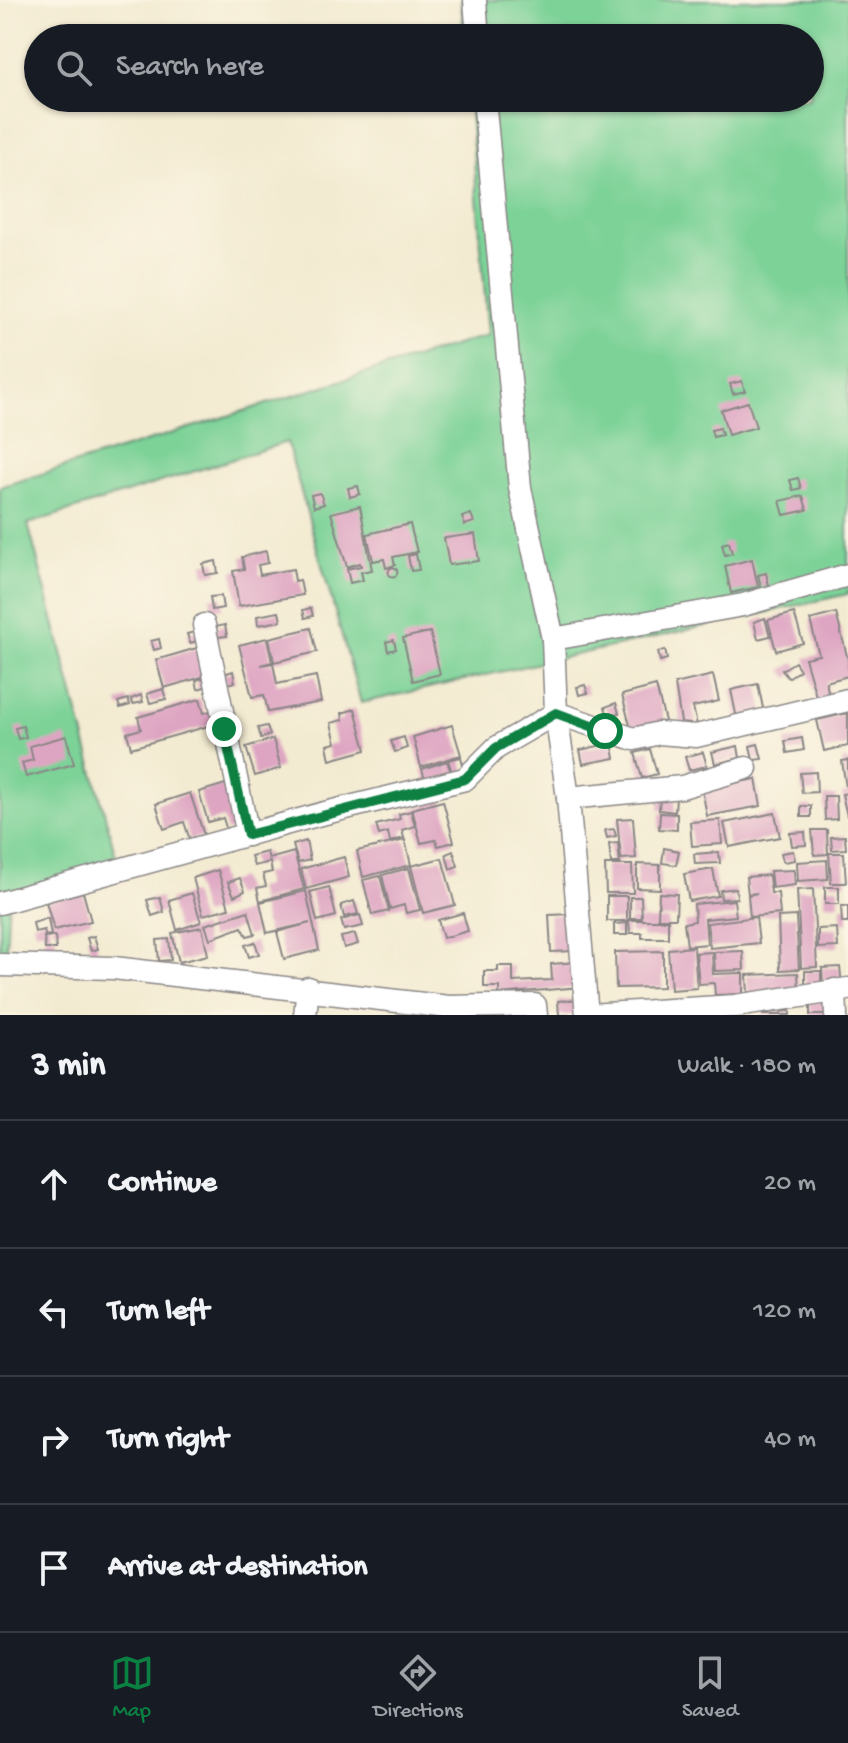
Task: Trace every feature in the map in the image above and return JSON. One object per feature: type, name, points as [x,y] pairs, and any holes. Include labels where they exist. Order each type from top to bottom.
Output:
[{"type":"street","points":[[475,0],[477,24]]},
{"type":"street","points":[[485,112],[520,488],[553,639],[556,713],[568,798],[588,1015],[798,1006],[841,990]]},
{"type":"street","points":[[553,639],[743,605],[848,575]]},
{"type":"street","points":[[204,625],[248,835]]},
{"type":"street","points":[[0,903],[465,779],[496,748],[556,713],[634,739],[659,733],[696,736],[848,700]]},
{"type":"street","points":[[568,798],[682,787],[746,768]]},
{"type":"street","points":[[0,965],[114,968],[308,988],[449,1011],[535,1005],[536,1015]]},
{"type":"street","points":[[305,1015],[308,988]]},
{"type":"street","points":[[836,1015],[841,990]]},
{"type":"green space","points":[[461,0],[848,0],[848,594],[361,703],[287,442],[28,524],[119,868],[9,898],[6,953],[0,953],[0,487],[488,335],[470,112],[824,112],[824,24],[463,24]]},
{"type":"building","points":[[742,381],[745,391],[733,394],[730,384]]},
{"type":"building","points":[[748,402],[756,427],[728,435],[721,410]]},
{"type":"building","points":[[720,428],[722,435],[713,437],[711,430]]},
{"type":"building","points":[[798,478],[801,488],[793,490],[790,480]]},
{"type":"building","points":[[358,486],[360,494],[350,497],[348,488]]},
{"type":"building","points":[[320,493],[324,504],[314,507],[311,495]]},
{"type":"building","points":[[803,496],[807,510],[784,515],[780,501]]},
{"type":"building","points":[[360,506],[372,570],[361,572],[363,580],[350,583],[347,569],[361,566],[360,563],[347,567],[331,513]]},
{"type":"building","points":[[471,514],[474,522],[465,525],[462,517]]},
{"type":"building","points":[[410,524],[417,552],[393,557],[395,565],[386,568],[384,559],[373,561],[367,534]]},
{"type":"building","points":[[475,534],[479,561],[449,565],[444,538]]},
{"type":"building","points":[[729,542],[732,553],[725,555],[722,544]]},
{"type":"building","points":[[266,551],[268,563],[258,565],[260,575],[293,569],[295,581],[300,580],[303,595],[239,606],[233,571],[244,569],[242,557]]},
{"type":"building","points":[[416,554],[419,570],[411,571],[408,556]]},
{"type":"building","points":[[752,559],[758,587],[731,593],[725,566]]},
{"type":"building","points":[[216,561],[218,573],[205,575],[203,564]]},
{"type":"building","points":[[393,567],[398,572],[393,577],[388,572]]},
{"type":"building","points":[[766,573],[769,586],[761,588],[758,575]]},
{"type":"building","points":[[221,596],[223,608],[212,610],[210,597]]},
{"type":"building","points":[[311,608],[313,616],[305,618],[303,610]]},
{"type":"building","points":[[279,612],[281,621],[258,625],[257,616]]},
{"type":"building","points":[[794,613],[803,643],[776,651],[768,620]]},
{"type":"building","points":[[836,613],[848,660],[848,676],[826,682],[830,700],[818,703],[805,658],[819,655],[810,620]]},
{"type":"building","points":[[765,618],[770,636],[758,639],[754,622]]},
{"type":"building","points":[[225,625],[227,636],[217,637],[215,627]]},
{"type":"building","points":[[311,628],[317,652],[274,662],[269,638]]},
{"type":"building","points":[[198,631],[201,640],[190,643],[187,634]]},
{"type":"building","points":[[430,632],[440,674],[413,681],[403,638]]},
{"type":"building","points":[[267,638],[272,662],[261,665],[273,663],[277,684],[316,676],[321,702],[268,712],[264,695],[252,697],[239,645]]},
{"type":"building","points":[[159,639],[161,648],[154,650],[151,641]]},
{"type":"building","points":[[394,640],[396,649],[388,651],[386,642]]},
{"type":"building","points":[[200,647],[209,675],[164,688],[156,660]]},
{"type":"building","points":[[665,650],[667,659],[660,661],[658,652]]},
{"type":"building","points":[[795,662],[800,670],[788,678],[782,670]]},
{"type":"building","points":[[233,671],[235,682],[227,684],[224,674]]},
{"type":"building","points":[[713,675],[719,701],[693,707],[697,725],[682,729],[675,684]]},
{"type":"building","points":[[208,677],[211,685],[198,689],[196,680]]},
{"type":"building","points":[[758,684],[764,713],[737,719],[731,690]]},
{"type":"building","points":[[585,685],[588,693],[579,695],[577,687]]},
{"type":"building","points":[[656,686],[666,725],[632,733],[622,695]]},
{"type":"building","points":[[163,689],[166,699],[150,703],[147,694]]},
{"type":"building","points":[[141,695],[143,702],[133,704],[131,699]]},
{"type":"building","points":[[128,699],[130,705],[120,708],[118,702]]},
{"type":"building","points":[[200,699],[204,713],[214,710],[219,723],[131,748],[127,733],[141,729],[138,717]]},
{"type":"building","points":[[616,703],[619,713],[608,716],[605,707]]},
{"type":"building","points":[[355,709],[366,750],[330,760],[327,745],[336,743],[331,723],[343,720],[342,713]]},
{"type":"building","points":[[848,713],[848,746],[824,751],[817,720]]},
{"type":"building","points":[[452,725],[461,755],[421,767],[413,737]]},
{"type":"building","points":[[23,726],[26,737],[18,739],[15,728]]},
{"type":"building","points":[[267,726],[270,735],[261,738],[258,728]]},
{"type":"building","points":[[66,736],[74,764],[26,777],[22,763],[33,760],[30,746]]},
{"type":"building","points":[[404,737],[407,748],[395,752],[391,741]]},
{"type":"building","points":[[802,738],[804,750],[787,753],[785,741]]},
{"type":"building","points":[[273,739],[281,768],[255,776],[246,747]]},
{"type":"building","points":[[612,743],[615,758],[583,764],[580,750]]},
{"type":"building","points":[[758,744],[762,759],[753,760],[750,746]]},
{"type":"building","points":[[738,746],[740,758],[715,764],[712,752]]},
{"type":"building","points":[[650,749],[657,774],[642,778],[635,753]]},
{"type":"building","points":[[703,752],[707,766],[689,770],[685,757]]},
{"type":"building","points":[[461,757],[465,772],[453,776],[448,760]]},
{"type":"building","points":[[848,760],[848,788],[846,788],[842,761]]},
{"type":"building","points":[[447,761],[452,775],[426,783],[422,769]]},
{"type":"building","points":[[816,772],[817,792],[802,793],[800,773]]},
{"type":"building","points":[[756,779],[761,806],[707,816],[702,789]]},
{"type":"building","points":[[229,783],[242,827],[227,831],[223,818],[208,822],[199,792]]},
{"type":"building","points":[[190,793],[204,835],[190,840],[184,822],[164,829],[156,804]]},
{"type":"building","points":[[848,793],[848,816],[847,816],[842,794]]},
{"type":"building","points":[[660,795],[676,797],[675,812],[659,810]]},
{"type":"building","points":[[824,796],[836,796],[837,819],[825,820]]},
{"type":"building","points":[[443,801],[454,842],[438,846],[436,840],[421,843],[412,809]]},
{"type":"building","points":[[801,806],[811,806],[811,817],[801,817]]},
{"type":"building","points":[[411,811],[415,826],[402,830],[404,838],[390,842],[388,832],[379,835],[376,825],[400,819],[399,814]]},
{"type":"building","points":[[660,813],[677,814],[677,830],[659,829]]},
{"type":"building","points":[[775,813],[780,837],[729,847],[724,823]]},
{"type":"building","points":[[633,818],[636,858],[621,859],[617,819]]},
{"type":"building","points":[[720,820],[722,844],[692,846],[690,822]]},
{"type":"building","points":[[614,829],[616,836],[607,838],[605,830]]},
{"type":"building","points":[[812,830],[827,830],[828,854],[814,855]]},
{"type":"building","points":[[805,832],[806,845],[792,846],[790,833]]},
{"type":"building","points":[[845,836],[846,849],[832,850],[831,837]]},
{"type":"building","points":[[405,840],[411,865],[363,877],[357,851]]},
{"type":"building","points":[[306,841],[310,860],[298,863],[293,845]]},
{"type":"building","points":[[618,843],[620,863],[611,863],[609,844]]},
{"type":"building","points":[[664,848],[679,851],[676,865],[662,863]]},
{"type":"building","points":[[453,851],[458,866],[450,869],[446,854]]},
{"type":"building","points":[[793,851],[795,860],[783,862],[781,853]]},
{"type":"building","points":[[267,852],[269,859],[294,852],[304,889],[260,901],[257,888],[266,886],[263,874],[272,872],[270,862],[254,866],[251,856]]},
{"type":"building","points":[[719,852],[720,863],[695,864],[694,854]]},
{"type":"building","points":[[829,853],[844,853],[846,883],[831,883]]},
{"type":"building","points":[[344,857],[349,877],[306,889],[301,869]]},
{"type":"building","points":[[442,858],[455,905],[423,913],[411,866]]},
{"type":"building","points":[[827,860],[828,879],[798,881],[797,862]]},
{"type":"building","points":[[637,864],[660,865],[660,889],[637,888]]},
{"type":"building","points":[[605,865],[632,865],[633,893],[606,893]]},
{"type":"building","points":[[409,868],[420,910],[406,913],[404,905],[390,909],[382,875]]},
{"type":"building","points":[[713,869],[718,896],[689,901],[684,874]]},
{"type":"building","points":[[218,870],[229,908],[203,915],[193,878]]},
{"type":"building","points":[[794,870],[795,885],[772,888],[770,871]]},
{"type":"building","points":[[769,875],[771,893],[778,893],[780,914],[750,917],[748,895],[757,893],[748,894],[746,877]]},
{"type":"building","points":[[380,876],[389,911],[372,915],[363,880]]},
{"type":"building","points":[[240,878],[245,891],[234,896],[228,882]]},
{"type":"building","points":[[329,887],[336,916],[317,921],[310,892]]},
{"type":"building","points":[[825,887],[839,887],[839,904],[825,904]]},
{"type":"building","points":[[736,888],[737,898],[721,899],[720,890]]},
{"type":"building","points":[[813,889],[817,967],[801,968],[797,890]]},
{"type":"building","points":[[306,891],[319,950],[284,959],[277,932],[310,923],[267,933],[260,902]]},
{"type":"building","points":[[83,892],[91,921],[54,930],[46,902]]},
{"type":"building","points":[[192,893],[201,922],[177,930],[169,900]]},
{"type":"building","points":[[659,893],[677,894],[676,918],[658,918]]},
{"type":"building","points":[[607,896],[627,896],[627,921],[607,921]]},
{"type":"building","points":[[160,897],[164,912],[152,916],[147,900]]},
{"type":"building","points":[[630,897],[641,897],[642,918],[630,918]]},
{"type":"building","points":[[734,900],[736,916],[705,919],[707,944],[687,946],[684,923],[695,921],[694,904]]},
{"type":"building","points":[[354,901],[358,914],[344,917],[341,905]]},
{"type":"building","points":[[841,906],[848,906],[848,923],[842,923]]},
{"type":"building","points":[[248,911],[255,934],[247,936],[242,927],[210,939],[205,925]]},
{"type":"building","points":[[463,913],[468,931],[443,938],[438,920]]},
{"type":"building","points":[[573,914],[575,951],[551,952],[549,915]]},
{"type":"building","points":[[360,915],[363,926],[344,930],[341,920]]},
{"type":"building","points":[[796,916],[799,969],[780,970],[778,917]]},
{"type":"building","points":[[756,917],[759,943],[710,948],[707,923]]},
{"type":"building","points":[[48,918],[51,935],[45,936],[44,930],[35,932],[33,923]]},
{"type":"building","points":[[629,920],[668,920],[668,938],[642,938],[642,933],[630,933]]},
{"type":"building","points":[[627,923],[627,935],[614,935],[614,924]]},
{"type":"building","points":[[202,927],[208,955],[179,962],[172,933]]},
{"type":"building","points":[[837,928],[838,947],[818,948],[818,929]]},
{"type":"building","points":[[355,934],[358,944],[344,948],[341,937]]},
{"type":"building","points":[[55,936],[56,949],[45,949],[44,937]]},
{"type":"building","points":[[94,936],[98,949],[91,951],[87,938]]},
{"type":"building","points":[[169,939],[171,960],[159,961],[157,940]]},
{"type":"building","points":[[255,942],[259,954],[249,957],[245,945]]},
{"type":"building","points":[[694,947],[697,988],[671,990],[668,949]]},
{"type":"building","points":[[663,951],[663,987],[616,988],[615,952]]},
{"type":"building","points":[[743,951],[744,970],[715,971],[714,952]]},
{"type":"building","points":[[712,952],[713,974],[743,973],[743,994],[715,995],[714,983],[699,984],[696,953]]},
{"type":"building","points":[[578,962],[581,987],[499,994],[499,987],[484,987],[484,971],[498,971],[498,966],[513,966],[513,982],[552,980],[551,964]]},
{"type":"building","points":[[840,967],[842,986],[823,987],[822,968]]},
{"type":"building","points":[[805,971],[821,971],[821,988],[805,988]]},
{"type":"building","points":[[798,973],[799,992],[748,994],[747,975]]},
{"type":"building","points":[[580,999],[581,1015],[559,1015],[558,1001]]},
{"type":"building","points":[[833,1001],[834,1015],[810,1015],[810,1002]]},
{"type":"building","points":[[790,1011],[790,1015],[763,1015],[763,1013]]},
{"type":"route","points":[[224,729],[248,835],[465,779],[496,748],[556,713],[605,731]]}]
